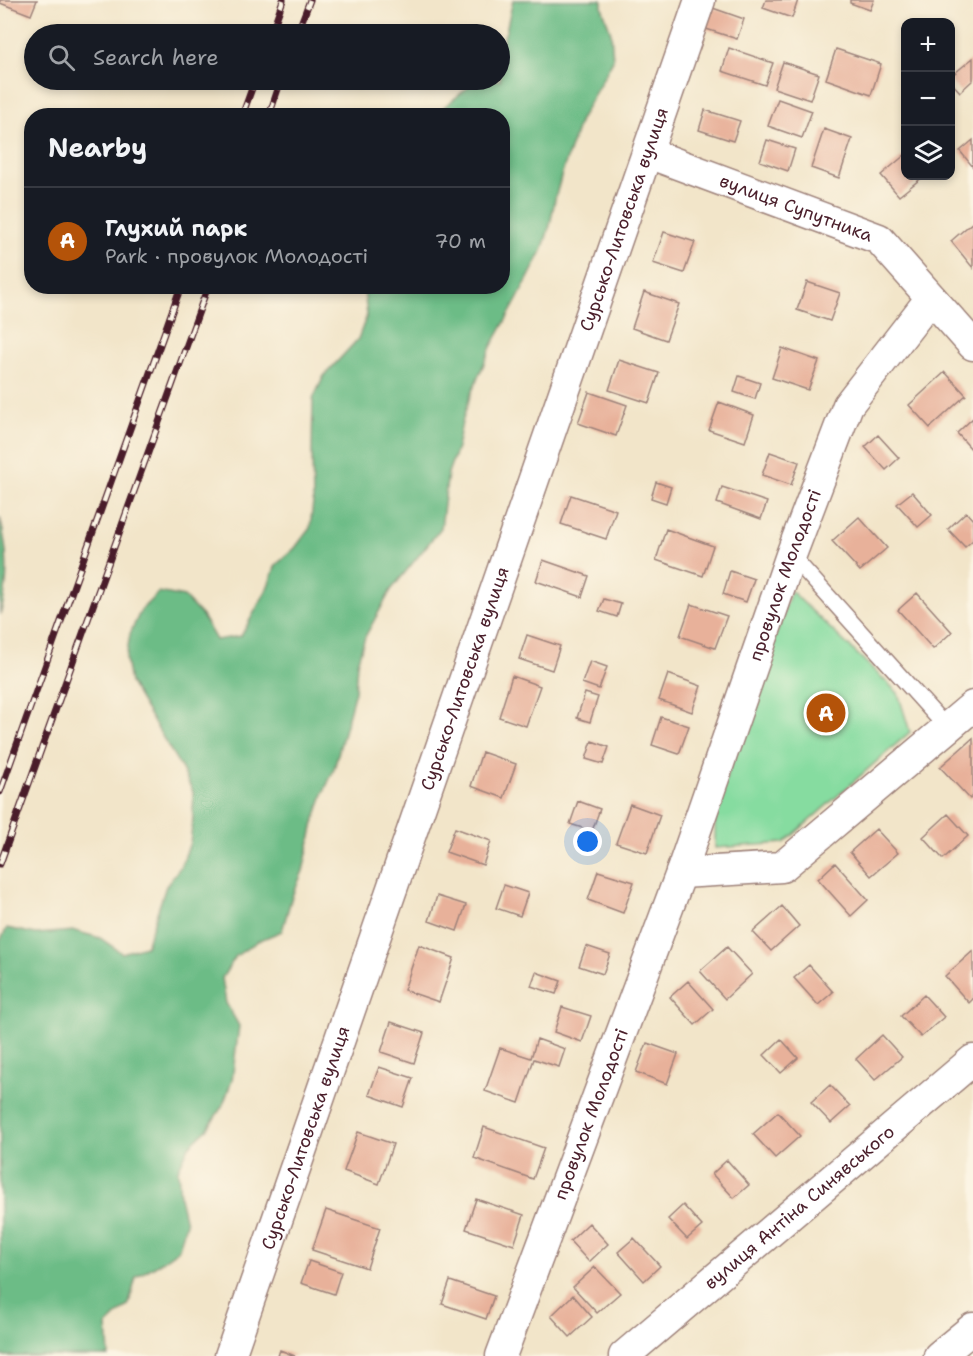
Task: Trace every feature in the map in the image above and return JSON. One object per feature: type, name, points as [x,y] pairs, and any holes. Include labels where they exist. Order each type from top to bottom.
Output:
[{"type":"street","name":"Сурсько-Литовська вулиця","points":[[230,1356],[700,0]]},
{"type":"street","name":"вулиця Супутника","points":[[648,153],[879,239],[973,345]]},
{"type":"street","name":"провулок Молодості","points":[[501,1356],[681,873],[791,555],[848,405],[930,298]]},
{"type":"street","points":[[681,873],[782,867],[973,706]]},
{"type":"street","name":"вулиця Антіна Синявського","points":[[624,1356],[973,1059]]},
{"type":"street","points":[[939,1356],[973,1328]]},
{"type":"lane","points":[[791,555],[947,728]]},
{"type":"green space","points":[[513,0],[602,0],[602,7],[611,33],[613,60],[580,120],[562,173],[542,251],[491,347],[470,396],[448,473],[441,528],[391,590],[365,637],[357,663],[355,691],[334,769],[323,794],[303,871],[292,896],[282,931],[258,941],[236,956],[222,978],[226,1003],[239,1026],[232,1080],[223,1105],[208,1128],[189,1146],[178,1170],[180,1197],[186,1223],[179,1249],[136,1277],[129,1304],[107,1325],[109,1356],[0,1356],[0,941],[7,928],[36,934],[75,931],[100,938],[122,953],[146,946],[166,886],[181,866],[190,843],[193,792],[182,769],[130,683],[126,659],[130,634],[141,610],[159,592],[184,597],[202,616],[216,640],[241,636],[266,591],[276,565],[295,548],[310,528],[313,502],[313,399],[324,376],[358,339],[367,315],[364,294],[510,294],[510,108],[443,108],[465,90],[510,90],[510,24],[508,24]]},
{"type":"green space","points":[[0,517],[5,542],[7,578],[0,615]]},
{"type":"green space","points":[[791,591],[898,693],[910,732],[784,843],[715,848],[715,810]]},
{"type":"building","points":[[0,0],[37,0],[31,15],[0,3]]},
{"type":"building","points":[[766,0],[798,0],[792,18],[763,8]]},
{"type":"building","points":[[850,0],[874,0],[870,10],[850,3]]},
{"type":"building","points":[[707,6],[744,19],[737,39],[700,27]]},
{"type":"building","points":[[729,48],[773,63],[765,85],[722,71]]},
{"type":"building","points":[[836,49],[881,64],[871,95],[826,79]]},
{"type":"building","points":[[973,58],[973,80],[960,92],[955,86],[955,73]]},
{"type":"building","points":[[783,62],[819,74],[810,100],[774,88]]},
{"type":"building","points":[[778,99],[812,111],[802,138],[768,126]]},
{"type":"building","points":[[705,110],[740,121],[733,141],[699,130]]},
{"type":"building","points":[[824,129],[852,139],[839,178],[811,168]]},
{"type":"building","points":[[767,140],[795,149],[788,171],[760,161]]},
{"type":"building","points":[[973,140],[973,167],[960,151]]},
{"type":"building","points":[[901,158],[901,180],[919,180],[899,196],[881,175]]},
{"type":"building","points":[[973,222],[973,268],[951,241]]},
{"type":"building","points":[[664,232],[695,242],[684,273],[653,263]]},
{"type":"building","points":[[807,282],[840,293],[830,321],[797,310]]},
{"type":"building","points":[[644,292],[679,304],[666,340],[632,328]]},
{"type":"building","points":[[782,348],[819,361],[808,390],[772,378]]},
{"type":"building","points":[[619,360],[659,373],[649,403],[609,390]]},
{"type":"building","points":[[945,372],[966,395],[930,428],[909,405]]},
{"type":"building","points":[[739,376],[760,383],[755,399],[734,392]]},
{"type":"building","points":[[589,392],[627,405],[616,436],[578,423]]},
{"type":"building","points":[[719,402],[754,415],[745,442],[709,430]]},
{"type":"building","points":[[973,418],[973,451],[957,433]]},
{"type":"building","points":[[878,435],[899,458],[886,470],[865,447]]},
{"type":"building","points":[[770,452],[799,462],[791,485],[762,475]]},
{"type":"building","points":[[656,482],[671,487],[666,503],[651,498]]},
{"type":"building","points":[[722,487],[767,502],[761,519],[717,503]]},
{"type":"building","points":[[912,492],[932,515],[918,527],[897,504]]},
{"type":"building","points":[[571,495],[616,510],[606,539],[561,524]]},
{"type":"building","points":[[966,512],[973,520],[973,540],[965,547],[948,529]]},
{"type":"building","points":[[859,517],[887,548],[860,571],[832,541]]},
{"type":"building","points":[[666,529],[713,546],[703,576],[656,560]]},
{"type":"building","points":[[543,560],[589,576],[582,597],[536,581]]},
{"type":"building","points":[[730,571],[754,579],[746,602],[723,594]]},
{"type":"building","points":[[917,593],[952,632],[933,649],[898,610]]},
{"type":"building","points":[[604,599],[621,604],[617,617],[599,611]]},
{"type":"building","points":[[691,604],[727,616],[715,648],[680,636]]},
{"type":"building","points":[[527,635],[560,646],[552,670],[519,659]]},
{"type":"building","points":[[590,661],[607,667],[599,689],[582,683]]},
{"type":"building","points":[[668,674],[701,686],[692,712],[659,700]]},
{"type":"building","points":[[512,676],[540,686],[526,726],[499,717]]},
{"type":"building","points":[[585,693],[598,697],[590,722],[577,718]]},
{"type":"building","points":[[661,717],[689,726],[679,754],[652,745]]},
{"type":"building","points":[[973,738],[973,796],[970,799],[940,767]]},
{"type":"building","points":[[592,741],[609,747],[603,764],[586,759]]},
{"type":"building","points":[[482,752],[516,764],[504,798],[471,786]]},
{"type":"building","points":[[578,801],[600,809],[592,831],[570,824]]},
{"type":"building","points":[[630,804],[660,815],[647,853],[616,843]]},
{"type":"building","points":[[948,814],[968,836],[943,859],[923,837]]},
{"type":"building","points":[[455,828],[491,841],[483,865],[446,852]]},
{"type":"building","points":[[876,829],[898,853],[871,876],[850,852]]},
{"type":"building","points":[[835,863],[868,900],[851,916],[818,879]]},
{"type":"building","points":[[598,871],[634,882],[623,913],[588,900]]},
{"type":"building","points":[[504,885],[528,893],[520,916],[496,908]]},
{"type":"building","points":[[437,896],[466,905],[457,931],[429,921]]},
{"type":"building","points":[[782,906],[799,926],[771,951],[753,932]]},
{"type":"building","points":[[419,945],[454,958],[439,1002],[404,990]]},
{"type":"building","points":[[586,946],[610,954],[603,974],[579,966]]},
{"type":"building","points":[[727,947],[752,974],[725,999],[700,971]]},
{"type":"building","points":[[973,951],[973,999],[969,1003],[945,976]]},
{"type":"building","points":[[809,965],[833,992],[818,1005],[794,978]]},
{"type":"building","points":[[536,972],[561,981],[556,994],[531,986]]},
{"type":"building","points":[[688,981],[713,1009],[695,1025],[670,997]]},
{"type":"building","points":[[924,995],[944,1017],[921,1037],[901,1016]]},
{"type":"building","points":[[562,1007],[591,1016],[582,1042],[554,1032]]},
{"type":"building","points":[[391,1022],[424,1033],[414,1063],[381,1052]]},
{"type":"building","points":[[882,1035],[902,1057],[875,1080],[856,1059]]},
{"type":"building","points":[[537,1039],[565,1049],[559,1067],[534,1059],[519,1103],[485,1091],[500,1048],[531,1058]]},
{"type":"building","points":[[781,1039],[798,1058],[781,1073],[764,1055]]},
{"type":"building","points":[[647,1043],[678,1054],[667,1084],[636,1072]]},
{"type":"building","points":[[379,1067],[413,1078],[403,1107],[369,1095]]},
{"type":"building","points":[[830,1085],[850,1106],[831,1123],[811,1102]]},
{"type":"building","points":[[778,1112],[800,1136],[775,1158],[753,1134]]},
{"type":"building","points":[[484,1127],[544,1148],[533,1179],[474,1158]]},
{"type":"building","points":[[358,1132],[393,1144],[379,1184],[344,1171]]},
{"type":"building","points":[[727,1160],[749,1185],[734,1198],[712,1174]]},
{"type":"building","points":[[476,1199],[524,1215],[514,1245],[466,1229]]},
{"type":"building","points":[[683,1205],[702,1226],[687,1239],[668,1219]]},
{"type":"building","points":[[326,1210],[380,1228],[367,1268],[312,1250]]},
{"type":"building","points":[[589,1223],[608,1244],[589,1262],[570,1241]]},
{"type":"building","points":[[634,1238],[660,1266],[644,1281],[618,1252]]},
{"type":"building","points":[[309,1261],[341,1272],[334,1294],[301,1283]]},
{"type":"building","points":[[595,1267],[620,1293],[597,1313],[573,1287]]},
{"type":"building","points":[[450,1281],[494,1296],[486,1319],[442,1304]]},
{"type":"building","points":[[573,1295],[592,1317],[570,1337],[551,1316]]},
{"type":"building","points":[[280,1350],[295,1356],[278,1356]]},
{"type":"railway","points":[[275,24],[283,0]]},
{"type":"railway","points":[[301,24],[310,0]]},
{"type":"railway","points":[[245,108],[251,90]]},
{"type":"railway","points":[[272,108],[278,90]]},
{"type":"railway","points":[[0,792],[178,294]]},
{"type":"railway","points":[[0,864],[205,294]]},
{"type":"place","name":"Глухий парк","points":[[826,713]]}]
